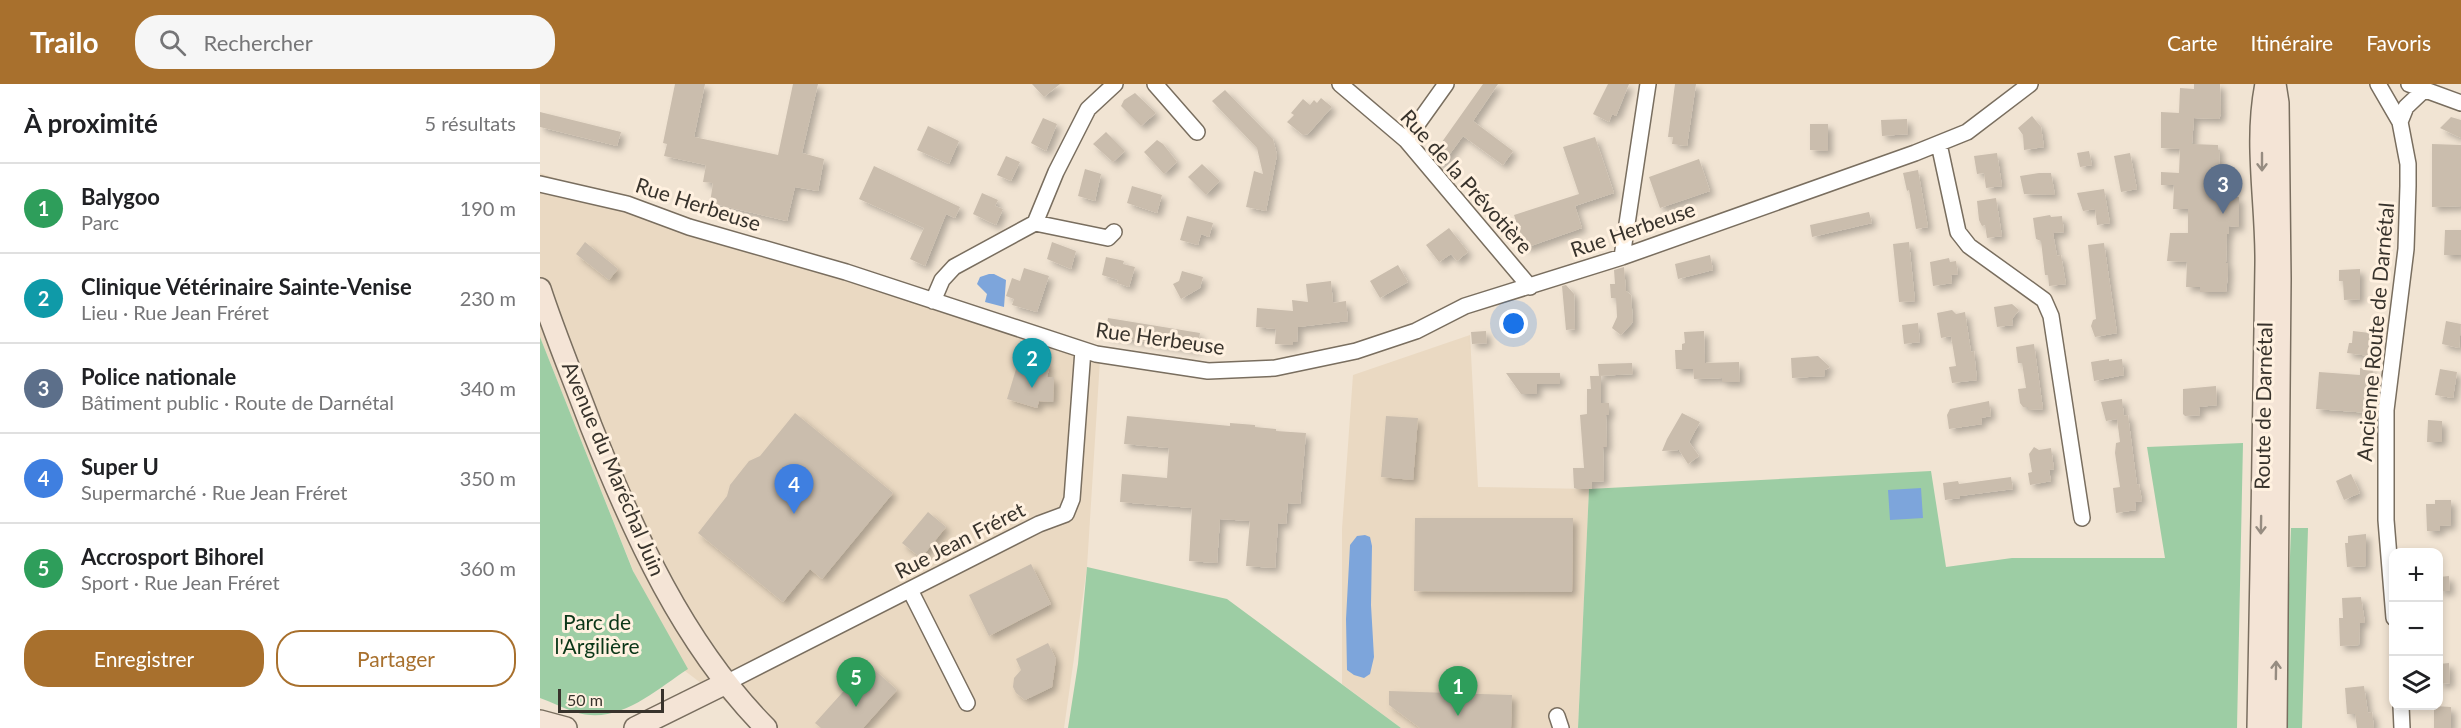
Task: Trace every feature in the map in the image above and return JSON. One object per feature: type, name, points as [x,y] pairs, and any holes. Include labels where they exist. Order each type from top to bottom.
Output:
[{"type":"main road","name":"Route de Darnétal","points":[[2258,728],[2266,252],[2262,103],[2266,84]]},
{"type":"main road","name":"Route de Darnétal","points":[[2275,84],[2278,103],[2280,279],[2276,728]]},
{"type":"main road","name":"Avenue du Maréchal Juin","points":[[540,289],[598,442],[652,566],[682,618],[726,683],[766,728]]},
{"type":"main road","points":[[635,728],[726,683]]},
{"type":"main road","points":[[540,721],[566,728]]},
{"type":"street","points":[[933,301],[942,280],[954,267],[1035,223],[1056,172],[1088,109],[1115,84]]},
{"type":"street","points":[[1155,84],[1197,132]]},
{"type":"street","name":"Rue de la Prévotière","points":[[1340,84],[1406,140],[1530,287]]},
{"type":"street","points":[[1406,140],[1446,84]]},
{"type":"street","points":[[1622,257],[1648,84]]},
{"type":"street","name":"Rue Herbeuse","points":[[540,184],[627,204],[688,227],[846,272],[1105,356],[1209,371],[1275,368],[1356,351],[1406,334],[1465,306],[1499,293],[1530,287],[1622,257],[1939,144],[1967,132],[2030,84]]},
{"type":"street","name":"Ancienne Route de Darnétal","points":[[2378,84],[2400,122],[2408,164],[2406,249],[2386,410],[2386,520],[2393,602]]},
{"type":"street","points":[[2409,84],[2461,103]]},
{"type":"street","points":[[2400,122],[2406,107],[2424,90]]},
{"type":"street","points":[[1939,144],[1958,232],[1969,246],[2044,300],[2051,316],[2082,518]]},
{"type":"street","points":[[1035,223],[1108,238],[1114,232]]},
{"type":"street","name":"Rue Jean Fréret","points":[[726,683],[1039,524],[1066,514],[1072,499],[1083,350]]},
{"type":"street","points":[[910,590],[967,703]]},
{"type":"street","points":[[2400,710],[2402,728]]},
{"type":"shaded area","points":[[540,173],[1100,360],[1087,567],[1064,728],[760,728],[668,658],[540,337]]},
{"type":"shaded area","points":[[1470,335],[1478,487],[1589,489],[1578,728],[1401,728],[1342,684],[1342,529],[1353,375]]},
{"type":"green space","name":"Parc de l'Argilière","points":[[540,337],[633,571],[688,669],[635,704],[606,714],[591,715],[575,712],[540,698]]},
{"type":"green space","points":[[2243,443],[2237,728],[1578,728],[1589,489],[1931,471],[1946,567],[2012,558],[2165,558],[2147,447]]},
{"type":"green space","points":[[2291,528],[2308,528],[2302,728],[2284,728]]},
{"type":"green space","points":[[1087,567],[1227,599],[1401,728],[1068,728],[1078,664]]},
{"type":"water","points":[[989,274],[1006,280],[1004,307],[985,302],[987,294],[977,284],[980,277]]},
{"type":"water","points":[[1921,488],[1923,518],[1890,520],[1888,490]]},
{"type":"water","points":[[1357,536],[1370,537],[1372,546],[1371,605],[1374,657],[1370,674],[1364,678],[1347,670],[1346,619],[1350,545]]},
{"type":"building","points":[[675,84],[705,84],[694,137],[778,155],[793,84],[818,84],[802,153],[824,159],[818,191],[795,187],[787,221],[710,203],[713,183],[703,182],[706,165],[664,156],[667,144],[663,143]]},
{"type":"building","points":[[1032,84],[1060,84],[1044,97]]},
{"type":"building","points":[[1483,84],[1498,84],[1473,121],[1513,151],[1503,165],[1463,136],[1441,166],[1432,156]]},
{"type":"building","points":[[1608,84],[1629,84],[1616,116],[1612,114],[1609,122],[1593,114]]},
{"type":"building","points":[[1675,84],[1696,84],[1687,146],[1672,144],[1673,137],[1668,137]]},
{"type":"building","points":[[2194,84],[2220,84],[2221,114],[2219,119],[2194,118],[2192,144],[2218,145],[2218,150],[2220,150],[2217,196],[2239,197],[2239,227],[2229,226],[2229,234],[2227,234],[2226,292],[2200,292],[2200,287],[2186,287],[2187,262],[2167,261],[2170,233],[2188,233],[2188,209],[2173,209],[2174,185],[2161,185],[2161,172],[2179,173],[2180,149],[2161,148],[2161,112],[2179,113],[2180,88],[2194,89]]},
{"type":"building","points":[[1225,90],[1273,139],[1277,155],[1266,211],[1246,207],[1254,171],[1263,174],[1257,148],[1212,101]]},
{"type":"building","points":[[1135,93],[1156,113],[1141,126],[1121,106],[1124,100]]},
{"type":"building","points":[[1321,98],[1332,107],[1308,134],[1303,135],[1287,122],[1294,115],[1291,113],[1303,99],[1310,105],[1314,100],[1317,103]]},
{"type":"building","points":[[540,112],[621,132],[617,146],[540,127]]},
{"type":"building","points":[[2032,116],[2041,127],[2044,147],[2024,150],[2023,135],[2018,128]]},
{"type":"building","points":[[2451,117],[2461,120],[2461,138],[2440,128]]},
{"type":"building","points":[[1043,118],[1057,124],[1046,151],[1031,143]]},
{"type":"building","points":[[1907,119],[1908,134],[1882,136],[1881,120]]},
{"type":"building","points":[[1810,124],[1828,124],[1828,151],[1810,150]]},
{"type":"building","points":[[928,126],[959,141],[949,164],[917,150]]},
{"type":"building","points":[[1106,132],[1125,151],[1113,162],[1093,144]]},
{"type":"building","points":[[1595,137],[1614,193],[1575,206],[1582,228],[1525,248],[1514,215],[1579,194],[1563,147]]},
{"type":"building","points":[[1157,140],[1177,162],[1164,174],[1144,152]]},
{"type":"building","points":[[2432,144],[2461,145],[2461,206],[2432,207]]},
{"type":"building","points":[[2089,151],[2092,165],[2080,167],[2077,153]]},
{"type":"building","points":[[1997,153],[2002,186],[1986,188],[1984,173],[1977,174],[1974,156]]},
{"type":"building","points":[[2130,153],[2137,189],[2121,192],[2114,156]]},
{"type":"building","points":[[1006,156],[1020,162],[1011,181],[997,175]]},
{"type":"building","points":[[1699,159],[1710,191],[1660,208],[1649,177]]},
{"type":"building","points":[[1202,164],[1220,181],[1206,195],[1188,177]]},
{"type":"building","points":[[874,166],[960,207],[955,218],[946,214],[925,266],[910,259],[924,228],[859,199]]},
{"type":"building","points":[[1085,169],[1101,174],[1095,201],[1078,196]]},
{"type":"building","points":[[1918,170],[1928,227],[1916,229],[1909,190],[1907,191],[1903,173]]},
{"type":"building","points":[[2051,173],[2055,195],[2024,194],[2020,176]]},
{"type":"building","points":[[1132,186],[1162,195],[1157,213],[1127,203]]},
{"type":"building","points":[[2104,189],[2110,223],[2097,225],[2095,209],[2083,211],[2077,193]]},
{"type":"building","points":[[982,193],[998,200],[995,206],[1003,209],[996,225],[973,214]]},
{"type":"building","points":[[1996,198],[2002,236],[1987,238],[1985,225],[1982,226],[1979,220],[1977,201]]},
{"type":"building","points":[[1869,212],[1872,223],[1812,237],[1810,225]]},
{"type":"building","points":[[2050,215],[2051,217],[2062,216],[2064,232],[2053,233],[2057,256],[2061,255],[2066,284],[2049,286],[2048,275],[2045,275],[2041,241],[2036,239],[2033,218]]},
{"type":"building","points":[[1187,216],[1213,223],[1209,237],[1201,234],[1198,245],[1180,240]]},
{"type":"building","points":[[1449,228],[1468,252],[1457,261],[1451,254],[1439,262],[1426,245]]},
{"type":"building","points":[[2445,230],[2461,230],[2461,255],[2444,255]]},
{"type":"building","points":[[585,242],[618,269],[609,280],[576,254]]},
{"type":"building","points":[[1052,242],[1076,251],[1071,269],[1047,259]]},
{"type":"building","points":[[1909,242],[1915,301],[1899,302],[1893,244]]},
{"type":"building","points":[[2104,243],[2117,333],[2095,337],[2091,326],[2093,320],[2096,319],[2088,245]]},
{"type":"building","points":[[1710,255],[1713,270],[1678,279],[1675,264]]},
{"type":"building","points":[[1106,257],[1124,261],[1123,264],[1135,267],[1129,287],[1117,283],[1118,280],[1102,275]]},
{"type":"building","points":[[1949,258],[1950,262],[1956,261],[1958,274],[1951,275],[1952,283],[1933,286],[1930,262]]},
{"type":"building","points":[[1398,265],[1408,282],[1380,298],[1370,281]]},
{"type":"building","points":[[1624,267],[1626,291],[1631,295],[1633,322],[1621,335],[1612,328],[1617,317],[1616,298],[1611,298],[1610,284],[1615,284],[1614,270]]},
{"type":"building","points":[[1024,268],[1049,276],[1037,312],[1012,305],[1014,299],[1006,296],[1012,278],[1020,281]]},
{"type":"building","points":[[2360,269],[2360,299],[2344,300],[2343,281],[2339,281],[2339,270]]},
{"type":"building","points":[[1182,271],[1203,277],[1200,288],[1181,299],[1173,284],[1179,281]]},
{"type":"building","points":[[1331,281],[1333,303],[1346,301],[1348,321],[1298,327],[1297,342],[1293,342],[1293,345],[1275,344],[1276,329],[1256,327],[1257,308],[1293,311],[1292,300],[1308,302],[1306,284]]},
{"type":"building","points":[[1566,285],[1574,294],[1575,329],[1566,330],[1562,286]]},
{"type":"building","points":[[2012,304],[2019,310],[2012,319],[2013,325],[1997,327],[1994,307]]},
{"type":"building","points":[[1952,310],[1956,314],[1965,312],[1971,352],[1974,351],[1977,380],[1952,383],[1949,367],[1956,366],[1951,336],[1941,338],[1937,313]]},
{"type":"building","points":[[1108,318],[1200,333],[1197,350],[1105,335]]},
{"type":"building","points":[[2446,321],[2461,324],[2459,348],[2442,344]]},
{"type":"building","points":[[1918,323],[1920,342],[1904,344],[1902,325]]},
{"type":"building","points":[[1486,331],[1487,343],[1472,344],[1471,332]]},
{"type":"building","points":[[1704,331],[1705,363],[1739,362],[1740,382],[1722,382],[1722,378],[1694,379],[1693,369],[1676,369],[1675,350],[1682,350],[1682,344],[1685,343],[1684,332]]},
{"type":"building","points":[[2353,331],[2370,333],[2370,356],[2347,353],[2349,343],[2352,343]]},
{"type":"building","points":[[2034,344],[2043,409],[2028,410],[2028,407],[2023,407],[2020,403],[2018,389],[2026,388],[2022,363],[2018,363],[2016,347]]},
{"type":"building","points":[[1020,356],[1050,365],[1047,377],[1054,377],[1053,402],[1039,401],[1037,408],[1007,399]]},
{"type":"building","points":[[1818,356],[1830,367],[1825,370],[1825,376],[1792,378],[1791,358]]},
{"type":"building","points":[[2109,359],[2109,361],[2122,359],[2124,375],[2094,381],[2091,362]]},
{"type":"building","points":[[1632,363],[1633,374],[1599,376],[1598,364]]},
{"type":"building","points":[[2360,368],[2373,369],[2370,413],[2316,409],[2319,372],[2360,375]]},
{"type":"building","points":[[2440,369],[2457,372],[2453,398],[2435,395]]},
{"type":"building","points":[[1506,373],[1560,373],[1560,384],[1537,384],[1537,394],[1521,394]]},
{"type":"building","points":[[1590,376],[1601,376],[1601,403],[1609,403],[1609,415],[1606,415],[1607,447],[1603,447],[1604,481],[1592,482],[1592,489],[1577,489],[1574,488],[1573,468],[1584,468],[1580,415],[1587,414],[1587,389],[1591,389]]},
{"type":"building","points":[[2216,386],[2217,405],[2199,407],[2200,415],[2185,416],[2183,414],[2183,389]]},
{"type":"building","points":[[2122,399],[2124,416],[2128,415],[2137,485],[2139,484],[2142,501],[2135,502],[2136,510],[2116,513],[2113,488],[2120,487],[2115,453],[2116,443],[2120,442],[2117,419],[2106,421],[2101,402]]},
{"type":"building","points":[[1989,401],[1991,416],[1981,418],[1982,424],[1949,429],[1947,415],[1950,409]]},
{"type":"building","points":[[795,413],[893,493],[822,579],[810,569],[783,602],[698,533],[727,496],[730,485],[749,461],[760,456]]},
{"type":"building","points":[[1682,413],[1700,422],[1689,442],[1699,456],[1688,464],[1679,450],[1662,451]]},
{"type":"building","points":[[1127,416],[1230,426],[1230,423],[1255,425],[1255,427],[1276,429],[1276,431],[1306,433],[1300,504],[1288,503],[1286,524],[1278,523],[1275,568],[1246,566],[1250,521],[1220,519],[1217,563],[1189,561],[1192,508],[1120,502],[1122,474],[1167,478],[1169,448],[1124,444]]},
{"type":"building","points":[[1386,416],[1418,418],[1413,480],[1381,477]]},
{"type":"building","points":[[2428,420],[2442,421],[2442,442],[2427,442]]},
{"type":"building","points":[[2034,447],[2039,450],[2051,448],[2054,469],[2049,470],[2051,481],[2030,485],[2028,473],[2032,472],[2029,454]]},
{"type":"building","points":[[2351,474],[2360,493],[2344,500],[2336,481]]},
{"type":"building","points":[[2011,477],[2013,489],[1945,500],[1943,483],[1958,481],[1959,484]]},
{"type":"building","points":[[2435,500],[2451,500],[2451,525],[2440,526],[2440,531],[2427,531],[2426,504],[2435,504]]},
{"type":"building","points":[[928,512],[946,527],[921,558],[902,543]]},
{"type":"building","points":[[1415,518],[1573,518],[1572,592],[1414,591]]},
{"type":"building","points":[[2366,534],[2366,566],[2347,567],[2345,543],[2348,543],[2348,536]]},
{"type":"building","points":[[1031,564],[1051,604],[989,636],[969,595]]},
{"type":"building","points":[[2449,576],[2450,591],[2443,591],[2443,577]]},
{"type":"building","points":[[2361,597],[2365,623],[2360,623],[2359,645],[2340,646],[2339,618],[2343,618],[2342,598]]},
{"type":"building","points":[[1048,643],[1056,659],[1052,687],[1025,700],[1016,693],[1013,687],[1014,678],[1021,670],[1016,659]]},
{"type":"building","points":[[2449,663],[2450,683],[2443,684],[2443,664]]},
{"type":"building","points":[[868,664],[897,690],[863,728],[821,728],[815,723]]},
{"type":"building","points":[[2364,686],[2368,713],[2372,712],[2374,728],[2357,728],[2355,714],[2347,714],[2345,688]]},
{"type":"building","points":[[1389,691],[1512,695],[1511,728],[1420,728],[1389,705]]},
{"type":"building","points":[[2443,707],[2451,707],[2451,728],[2434,728],[2434,710],[2443,710]]},
{"type":"place","name":"Police nationale","points":[[2223,214]]},
{"type":"place","name":"Clinique Vétérinaire Sainte-Venise","points":[[1032,388]]},
{"type":"place","name":"Super U","points":[[794,514]]},
{"type":"place","name":"Accrosport Bihorel","points":[[856,707]]},
{"type":"place","name":"Balygoo","points":[[1458,716]]}]
